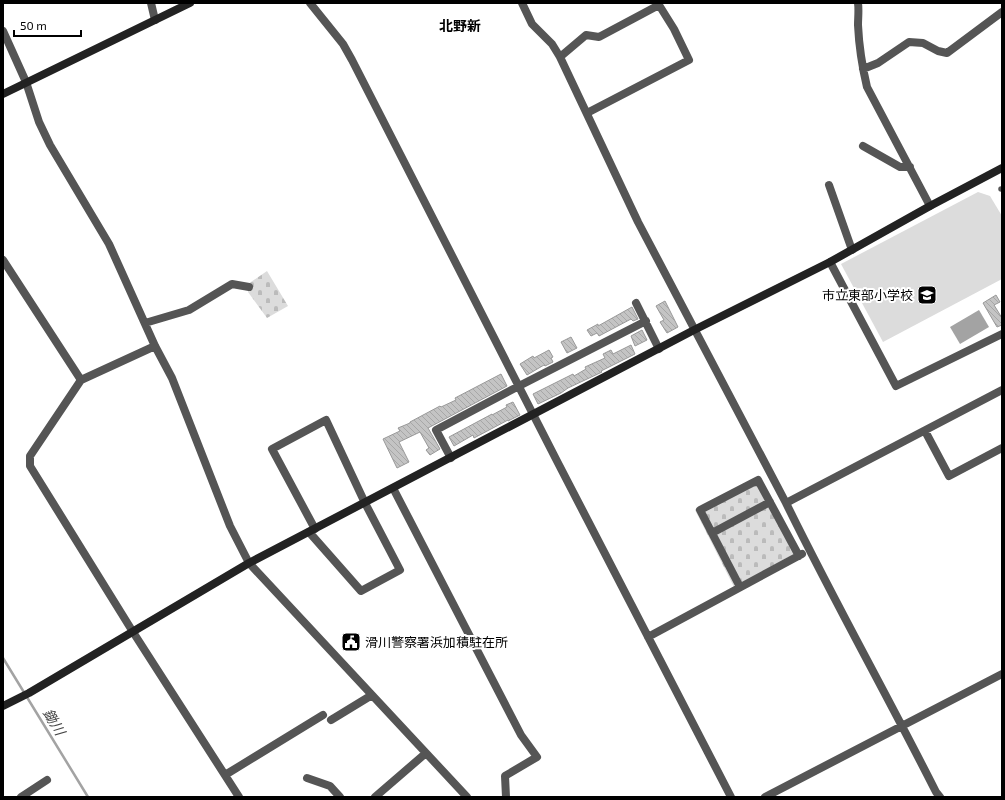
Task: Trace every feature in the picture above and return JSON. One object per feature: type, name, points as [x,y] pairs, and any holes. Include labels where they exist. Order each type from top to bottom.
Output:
[{"type":"street","points":[[151,3],[155,20]]},
{"type":"street","points":[[3,94],[190,3]]},
{"type":"street","points":[[310,3],[343,44],[352,60],[731,797]]},
{"type":"street","points":[[522,3],[532,24],[552,44],[560,56],[638,222],[936,792],[940,797]]},
{"type":"street","points":[[858,3],[858,24],[862,69],[867,87],[930,206]]},
{"type":"street","points":[[560,56],[586,35],[599,37],[659,5],[674,29],[689,60],[587,113]]},
{"type":"street","points":[[862,69],[878,63],[909,42],[923,43],[947,54],[1002,12]]},
{"type":"street","points":[[3,31],[26,82],[39,122],[50,145],[108,244],[155,346],[172,378],[230,526],[249,564],[467,797]]},
{"type":"street","points":[[863,146],[900,167],[910,167]]},
{"type":"street","points":[[3,706],[29,693],[249,564],[312,530],[694,330],[830,262],[1002,168]]},
{"type":"street","points":[[829,185],[852,250]]},
{"type":"street","points":[[3,260],[81,380]]},
{"type":"street","points":[[830,262],[896,386],[1002,334]]},
{"type":"street","points":[[145,323],[189,310],[232,284],[249,287]]},
{"type":"street","points":[[636,303],[660,349]]},
{"type":"street","points":[[451,458],[436,430],[646,321]]},
{"type":"street","points":[[155,346],[81,380],[30,456],[30,466],[238,797]]},
{"type":"street","points":[[786,503],[1002,390]]},
{"type":"street","points":[[326,420],[365,503],[400,570],[361,591],[312,530],[272,450],[326,420]]},
{"type":"street","points":[[925,431],[949,476],[1002,448]]},
{"type":"street","points":[[740,587],[700,510],[758,480],[799,556]]},
{"type":"street","points":[[393,488],[521,735],[537,757],[505,776],[506,797]]},
{"type":"street","points":[[712,533],[770,502]]},
{"type":"street","points":[[648,637],[809,550]]},
{"type":"street","points":[[765,797],[1002,674]]},
{"type":"street","points":[[331,720],[372,695]]},
{"type":"street","points":[[225,775],[323,715]]},
{"type":"street","points":[[375,797],[426,753]]},
{"type":"street","points":[[307,778],[330,786],[340,797]]},
{"type":"street","points":[[20,797],[47,780]]},
{"type":"green space","name":"市立東部小学校","points":[[978,192],[990,196],[1002,216],[1002,279],[883,342],[841,264]]},
{"type":"green space","points":[[267,271],[288,306],[267,318],[248,292],[248,284]]},
{"type":"green space","points":[[759,477],[799,551],[734,587],[695,510]]},
{"type":"shaded area","points":[[979,310],[989,327],[960,344],[950,327]]},
{"type":"building","points":[[996,295],[1000,302],[994,305],[1002,318],[1002,325],[997,327],[983,303]]},
{"type":"building","points":[[665,301],[678,327],[667,333],[660,322],[664,320],[656,306]]},
{"type":"building","points":[[632,307],[638,319],[633,321],[631,319],[599,336],[597,333],[591,336],[587,330],[598,324],[598,326]]},
{"type":"building","points":[[642,330],[647,340],[635,346],[631,336]]},
{"type":"building","points":[[571,337],[577,348],[567,353],[561,342]]},
{"type":"building","points":[[631,345],[635,354],[538,404],[533,394],[573,374],[574,376],[586,369],[585,367],[605,358],[603,354],[611,350],[613,354]]},
{"type":"building","points":[[549,350],[553,357],[551,358],[553,362],[545,366],[544,365],[527,375],[520,364],[533,356],[534,358]]},
{"type":"building","points":[[501,374],[507,386],[428,428],[440,449],[430,455],[426,450],[429,448],[420,432],[399,442],[409,462],[397,468],[383,439],[400,431],[398,428],[440,406],[441,407],[456,400],[455,398]]},
{"type":"building","points":[[513,402],[520,415],[474,438],[473,435],[454,446],[449,437],[507,407],[506,405]]},
{"type":"waterway","name":"鋤川","points":[[3,658],[88,797]]},
{"type":"place","name":"市立東部小学校","points":[[927,295]]},
{"type":"place","name":"滑川警察署浜加積駐在所","points":[[351,642]]},
{"type":"district","name":"北野新","points":[[460,26]]}]
